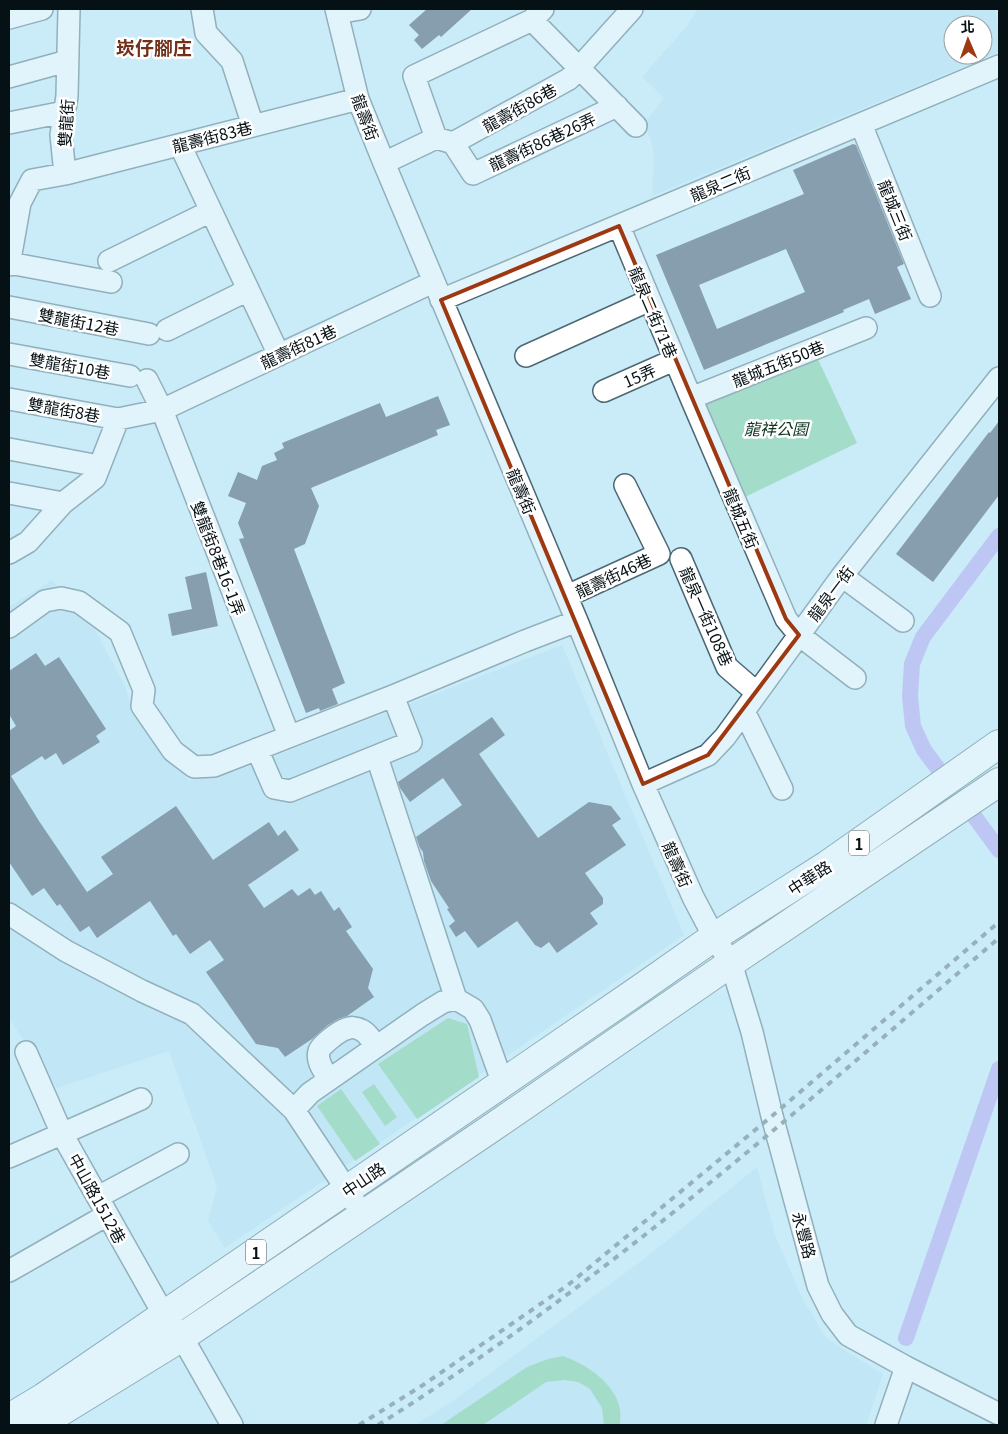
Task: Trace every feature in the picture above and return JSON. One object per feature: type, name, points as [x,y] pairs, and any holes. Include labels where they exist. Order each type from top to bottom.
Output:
[{"type":"main road","name":"中華路","points":[[714,937],[827,866],[999,744]]},
{"type":"main road","name":"中華路","points":[[731,963],[999,782]]},
{"type":"main road","name":"中山路","points":[[9,1418],[44,1397],[503,1084],[714,937]]},
{"type":"main road","name":"中山路","points":[[39,1425],[182,1337],[492,1128],[731,963]]},
{"type":"street","points":[[9,18],[42,9]]},
{"type":"street","name":"雙龍街","points":[[65,174],[61,135],[67,96],[69,9]]},
{"type":"street","points":[[202,9],[206,33],[232,61],[253,126]]},
{"type":"street","points":[[337,11],[360,9]]},
{"type":"street","name":"龍壽街86巷","points":[[384,163],[445,141],[569,79],[632,9]]},
{"type":"street","name":"龍壽街","points":[[337,11],[358,98],[384,163],[567,596],[643,784],[692,896],[714,937],[731,963]]},
{"type":"street","points":[[445,141],[414,76],[537,15],[578,68],[636,126]]},
{"type":"street","points":[[9,77],[67,61]]},
{"type":"street","name":"龍泉二街","points":[[437,291],[618,226],[999,66]]},
{"type":"street","name":"龍壽街83巷","points":[[65,174],[358,98]]},
{"type":"street","name":"龍壽街86巷26弄","points":[[445,141],[473,174],[617,106]]},
{"type":"street","points":[[9,123],[64,112]]},
{"type":"street","name":"龍城三街","points":[[861,124],[930,296]]},
{"type":"street","points":[[180,145],[279,355]]},
{"type":"street","points":[[65,174],[32,180],[14,205],[9,264],[110,271],[211,211]]},
{"type":"street","name":"龍泉二街71巷","points":[[618,226],[690,398]]},
{"type":"street","name":"雙龍街12巷","points":[[9,307],[158,332],[248,290]]},
{"type":"street","name":"龍壽街81巷","points":[[162,410],[279,355],[437,291]]},
{"type":"street","points":[[526,356],[650,300]]},
{"type":"street","name":"龍城五街50巷","points":[[690,398],[866,328]]},
{"type":"street","name":"雙龍街10巷","points":[[9,354],[139,378]]},
{"type":"street","name":"15弄","points":[[604,391],[674,360]]},
{"type":"street","name":"雙龍街8巷16-1弄","points":[[139,378],[162,410],[289,736]]},
{"type":"street","name":"龍泉一街","points":[[643,784],[708,755],[725,737],[842,576],[999,378]]},
{"type":"street","name":"龍城五街","points":[[690,398],[786,619],[799,635],[855,678]]},
{"type":"street","name":"雙龍街8巷","points":[[9,399],[118,419]]},
{"type":"street","points":[[9,553],[18,540],[95,478],[118,419],[162,410]]},
{"type":"street","points":[[9,449],[99,466]]},
{"type":"street","name":"龍壽街46巷","points":[[567,596],[659,554],[626,485]]},
{"type":"street","points":[[9,493],[63,503]]},
{"type":"street","name":"龍泉一街108巷","points":[[681,559],[727,667],[757,693]]},
{"type":"street","points":[[842,576],[903,621]]},
{"type":"street","points":[[9,627],[45,601],[61,598],[79,602],[120,632],[144,690],[142,706],[173,751],[194,768],[214,766],[577,621]]},
{"type":"street","points":[[257,749],[274,788],[290,791],[412,742],[393,696]]},
{"type":"street","points":[[744,711],[782,789]]},
{"type":"street","points":[[377,757],[456,999],[472,1009],[480,1020],[503,1084]]},
{"type":"street","points":[[9,914],[66,951],[142,991],[192,1014],[294,1110],[362,1214]]},
{"type":"street","name":"永豐路","points":[[731,963],[752,1032],[818,1286],[832,1314],[848,1335],[999,1414]]},
{"type":"street","points":[[294,1110],[310,1093],[376,1047],[443,1002],[456,999]]},
{"type":"street","points":[[329,1080],[320,1065],[319,1052],[322,1046],[345,1029],[352,1027],[360,1029],[366,1033],[376,1047]]},
{"type":"street","name":"中山路1512巷","points":[[26,1052],[62,1134],[164,1315],[182,1337],[232,1425]]},
{"type":"street","points":[[9,1157],[141,1099]]},
{"type":"street","points":[[9,1271],[178,1154]]},
{"type":"street","points":[[886,1425],[906,1367]]},
{"type":"highlighted area","points":[[619,226],[786,619],[799,635],[708,755],[643,784],[441,300]]},
{"type":"shaded area","points":[[698,9],[995,9],[999,30],[999,52],[993,54],[993,15],[943,15],[943,65],[968,65],[652,196],[654,157],[651,140],[644,124],[664,98],[642,77],[687,26]]},
{"type":"shaded area","points":[[52,580],[93,626],[125,686],[133,714],[189,781],[285,752],[562,645],[684,935],[225,1248],[208,1221],[217,1187],[169,1051],[57,1088],[9,1019],[9,607]]},
{"type":"shaded area","points":[[757,1167],[775,1235],[803,1300],[827,1339],[883,1374],[866,1425],[415,1425],[450,1403],[644,1259]]},
{"type":"green space","name":"龍祥公園","points":[[817,357],[857,443],[745,497],[705,404]]},
{"type":"green space","points":[[448,1018],[467,1024],[479,1077],[417,1119],[378,1064]]},
{"type":"green space","points":[[374,1084],[397,1117],[385,1126],[362,1092]]},
{"type":"green space","points":[[341,1089],[380,1144],[355,1161],[317,1106]]},
{"type":"green space","points":[[563,1356],[590,1369],[606,1383],[617,1400],[620,1411],[620,1425],[604,1425],[602,1408],[590,1389],[578,1382],[564,1380],[546,1382],[483,1425],[441,1425],[527,1367],[548,1359]]},
{"type":"building","points":[[427,9],[472,9],[441,37],[439,35],[422,49],[414,40],[419,35],[409,25]]},
{"type":"building","points":[[853,144],[856,145],[904,264],[897,267],[911,299],[875,314],[869,299],[843,310],[844,312],[704,370],[656,255],[804,194],[793,170]],"holes":[[[786,249],[805,292],[717,329],[699,285]]]},
{"type":"building","points":[[438,396],[450,425],[436,430],[438,435],[311,488],[319,506],[305,544],[294,549],[345,683],[332,689],[338,704],[320,711],[319,708],[306,713],[239,539],[244,538],[238,523],[246,503],[228,496],[238,472],[257,480],[262,466],[277,460],[274,453],[284,448],[282,443],[380,403],[386,417]]},
{"type":"building","points":[[999,421],[999,495],[933,582],[896,554]]},
{"type":"building","points":[[206,572],[218,626],[172,636],[168,614],[192,609],[185,577]]},
{"type":"building","points":[[36,653],[45,666],[59,657],[106,729],[96,736],[100,742],[63,765],[56,753],[45,760],[42,756],[11,776],[87,892],[113,874],[101,857],[176,806],[213,860],[269,822],[278,836],[285,830],[299,850],[248,885],[264,908],[292,889],[298,896],[310,888],[315,895],[321,891],[334,911],[339,907],[352,927],[346,931],[373,969],[368,988],[374,997],[347,1016],[328,1025],[312,1039],[285,1057],[278,1048],[256,1044],[206,972],[224,960],[210,940],[190,954],[176,934],[173,936],[150,901],[97,938],[89,926],[80,932],[60,904],[57,906],[44,888],[32,896],[9,862],[9,731],[16,726],[9,714],[9,671]]},
{"type":"building","points":[[492,717],[505,735],[479,754],[538,838],[589,802],[611,806],[621,819],[612,825],[626,845],[585,873],[603,898],[603,904],[590,913],[598,924],[557,953],[549,942],[541,948],[535,945],[517,921],[478,948],[465,931],[456,937],[449,926],[455,921],[447,909],[449,908],[431,881],[423,852],[416,837],[462,805],[443,778],[410,802],[398,782]]},
{"type":"waterway","points":[[939,770],[924,750],[913,726],[910,696],[912,664],[923,637],[999,536]]},
{"type":"waterway","points":[[974,816],[999,850]]},
{"type":"waterway","points":[[906,1338],[999,1069]]},
{"type":"railway","points":[[359,1425],[423,1385],[568,1285],[772,1116],[999,922]]},
{"type":"railway","points":[[378,1425],[461,1371],[541,1314],[620,1254],[849,1067],[999,938]]},
{"type":"district","name":"崁仔腳庄","points":[[154,46]]}]
